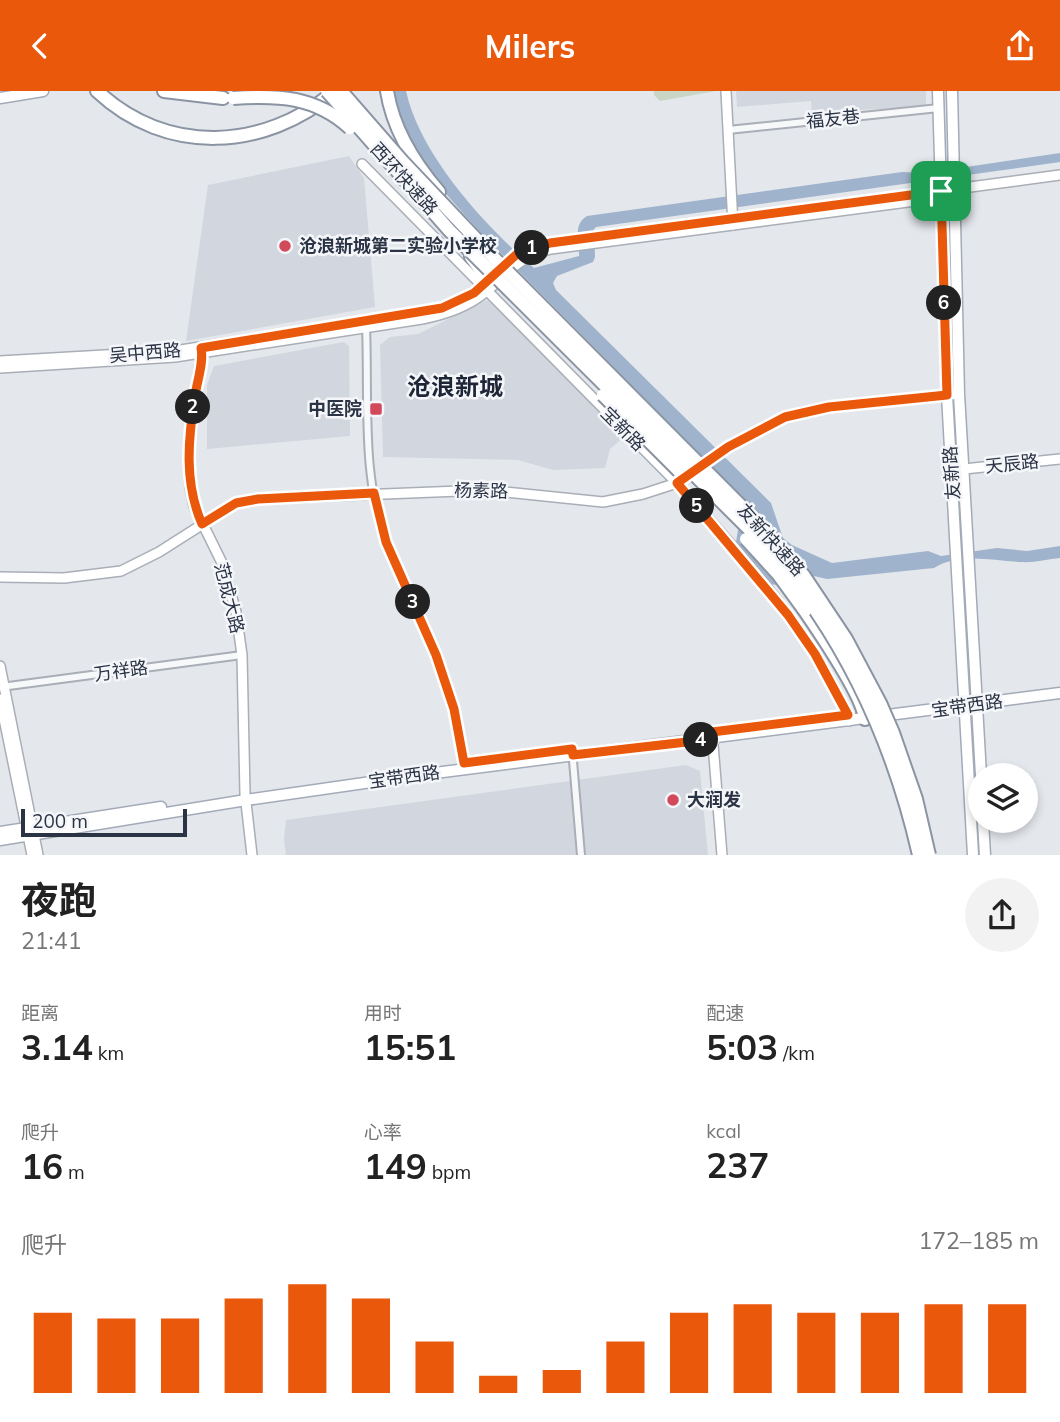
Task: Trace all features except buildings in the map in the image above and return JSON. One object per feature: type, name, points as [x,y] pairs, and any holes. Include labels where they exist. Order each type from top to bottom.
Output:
[{"type":"highway","points":[[97,91],[116,107],[148,125],[183,135],[212,138],[241,137],[280,126],[309,111],[335,91]]},
{"type":"highway","points":[[164,91],[223,98],[278,96],[305,101],[334,115],[395,170]]},
{"type":"highway","points":[[182,91],[223,98]]},
{"type":"highway","name":"西环快速路","points":[[327,91],[449,230],[517,290]]},
{"type":"highway","name":"西环快速路","points":[[341,91],[403,162],[503,263],[517,290]]},
{"type":"highway","points":[[387,91],[397,125],[417,165],[503,263]]},
{"type":"highway","points":[[368,146],[459,250],[485,284],[740,532],[778,574],[837,662],[865,716]]},
{"type":"highway","points":[[449,230],[485,284]]},
{"type":"highway","name":"友新快速路","points":[[517,290],[767,532],[804,576],[833,618],[880,703],[916,799],[929,855]]},
{"type":"highway","name":"友新快速路","points":[[517,290],[760,540],[810,602],[849,665],[883,737],[905,800],[919,855]]},
{"type":"highway","points":[[904,763],[925,808],[936,855]]},
{"type":"main road","points":[[0,98],[43,91]]},
{"type":"main road","name":"友新路","points":[[938,91],[947,395],[973,855]]},
{"type":"main road","name":"友新路","points":[[952,91],[959,394],[980,763]]},
{"type":"main road","name":"宝带西路","points":[[0,832],[30,831],[465,766],[965,703],[1060,687]]},
{"type":"main road","name":"宝带西路","points":[[977,701],[1060,693]]},
{"type":"main road","name":"宝带西路","points":[[0,840],[30,831]]},
{"type":"main road","points":[[984,833],[985,855]]},
{"type":"street","points":[[726,91],[733,223]]},
{"type":"street","name":"福友巷","points":[[728,130],[939,108]]},
{"type":"street","name":"宝新路","points":[[362,164],[485,284],[677,483],[788,615],[815,654],[848,718]]},
{"type":"street","name":"吴中西路","points":[[954,189],[1060,175]]},
{"type":"street","name":"吴中西路","points":[[0,368],[129,362],[366,324],[442,308],[485,284],[503,263],[525,254],[574,243],[733,223],[941,190],[1060,181]]},
{"type":"street","points":[[366,324],[368,458],[374,493],[386,542],[436,655],[451,698],[465,766]]},
{"type":"street","name":"吴中西路","points":[[0,361],[202,351]]},
{"type":"street","name":"范成大路","points":[[202,351],[189,446],[190,487],[194,506],[225,576],[236,612],[242,655],[246,797],[252,855]]},
{"type":"street","name":"杨素路","points":[[0,577],[71,577],[121,571],[159,552],[216,513],[236,503],[258,499],[500,490],[603,502],[643,494],[677,483],[728,447],[785,417],[829,407],[959,394]]},
{"type":"street","name":"天辰路","points":[[964,469],[1060,459]]},
{"type":"street","name":"万祥路","points":[[2,687],[242,655]]},
{"type":"street","points":[[0,666],[32,855]]},
{"type":"street","points":[[0,699],[38,855]]},
{"type":"street","points":[[713,735],[722,855]]},
{"type":"street","points":[[572,752],[581,855]]},
{"type":"shaded area","points":[[736,91],[926,91],[926,106],[812,113],[811,101],[737,107]]},
{"type":"shaded area","name":"沧浪新城第二实验小学校","points":[[349,156],[364,178],[375,307],[186,341],[208,185]]},
{"type":"shaded area","points":[[487,300],[581,389],[624,437],[610,449],[605,468],[553,470],[518,460],[383,457],[380,345],[390,337],[418,334]]},
{"type":"shaded area","points":[[344,342],[349,346],[350,436],[207,449],[207,385],[214,366]]},
{"type":"shaded area","points":[[686,765],[700,771],[708,855],[286,855],[286,820]]},
{"type":"green space","points":[[654,91],[716,91],[660,101]]},
{"type":"water","points":[[391,91],[406,91],[425,140],[457,188],[495,232],[534,268],[579,256],[578,229],[587,216],[902,172],[926,173],[1060,153],[1060,162],[596,227],[593,262],[557,276],[553,283],[556,290],[771,503],[783,538],[792,545],[832,563],[928,551],[941,556],[997,548],[1027,551],[1060,546],[1060,558],[1026,562],[965,559],[954,560],[934,568],[827,579],[809,575],[782,586],[770,584],[736,542],[738,530],[755,514],[754,509],[451,200],[407,138]]},
{"type":"place","name":"沧浪新城第二实验小学校","points":[[285,246]]},
{"type":"place","name":"中医院","points":[[376,409]]},
{"type":"place","name":"大润发","points":[[673,800]]},
{"type":"district","name":"沧浪新城","points":[[455,387]]},
{"type":"route","points":[[941,191],[947,395],[829,407],[785,417],[728,447],[677,483],[788,615],[815,654],[848,715],[712,732],[713,739],[573,755],[572,749],[464,763],[454,709],[436,655],[386,542],[374,493],[258,499],[236,503],[202,524],[194,506],[190,487],[189,446],[201,348],[442,308],[474,293],[517,254],[550,243],[941,191]]}]
